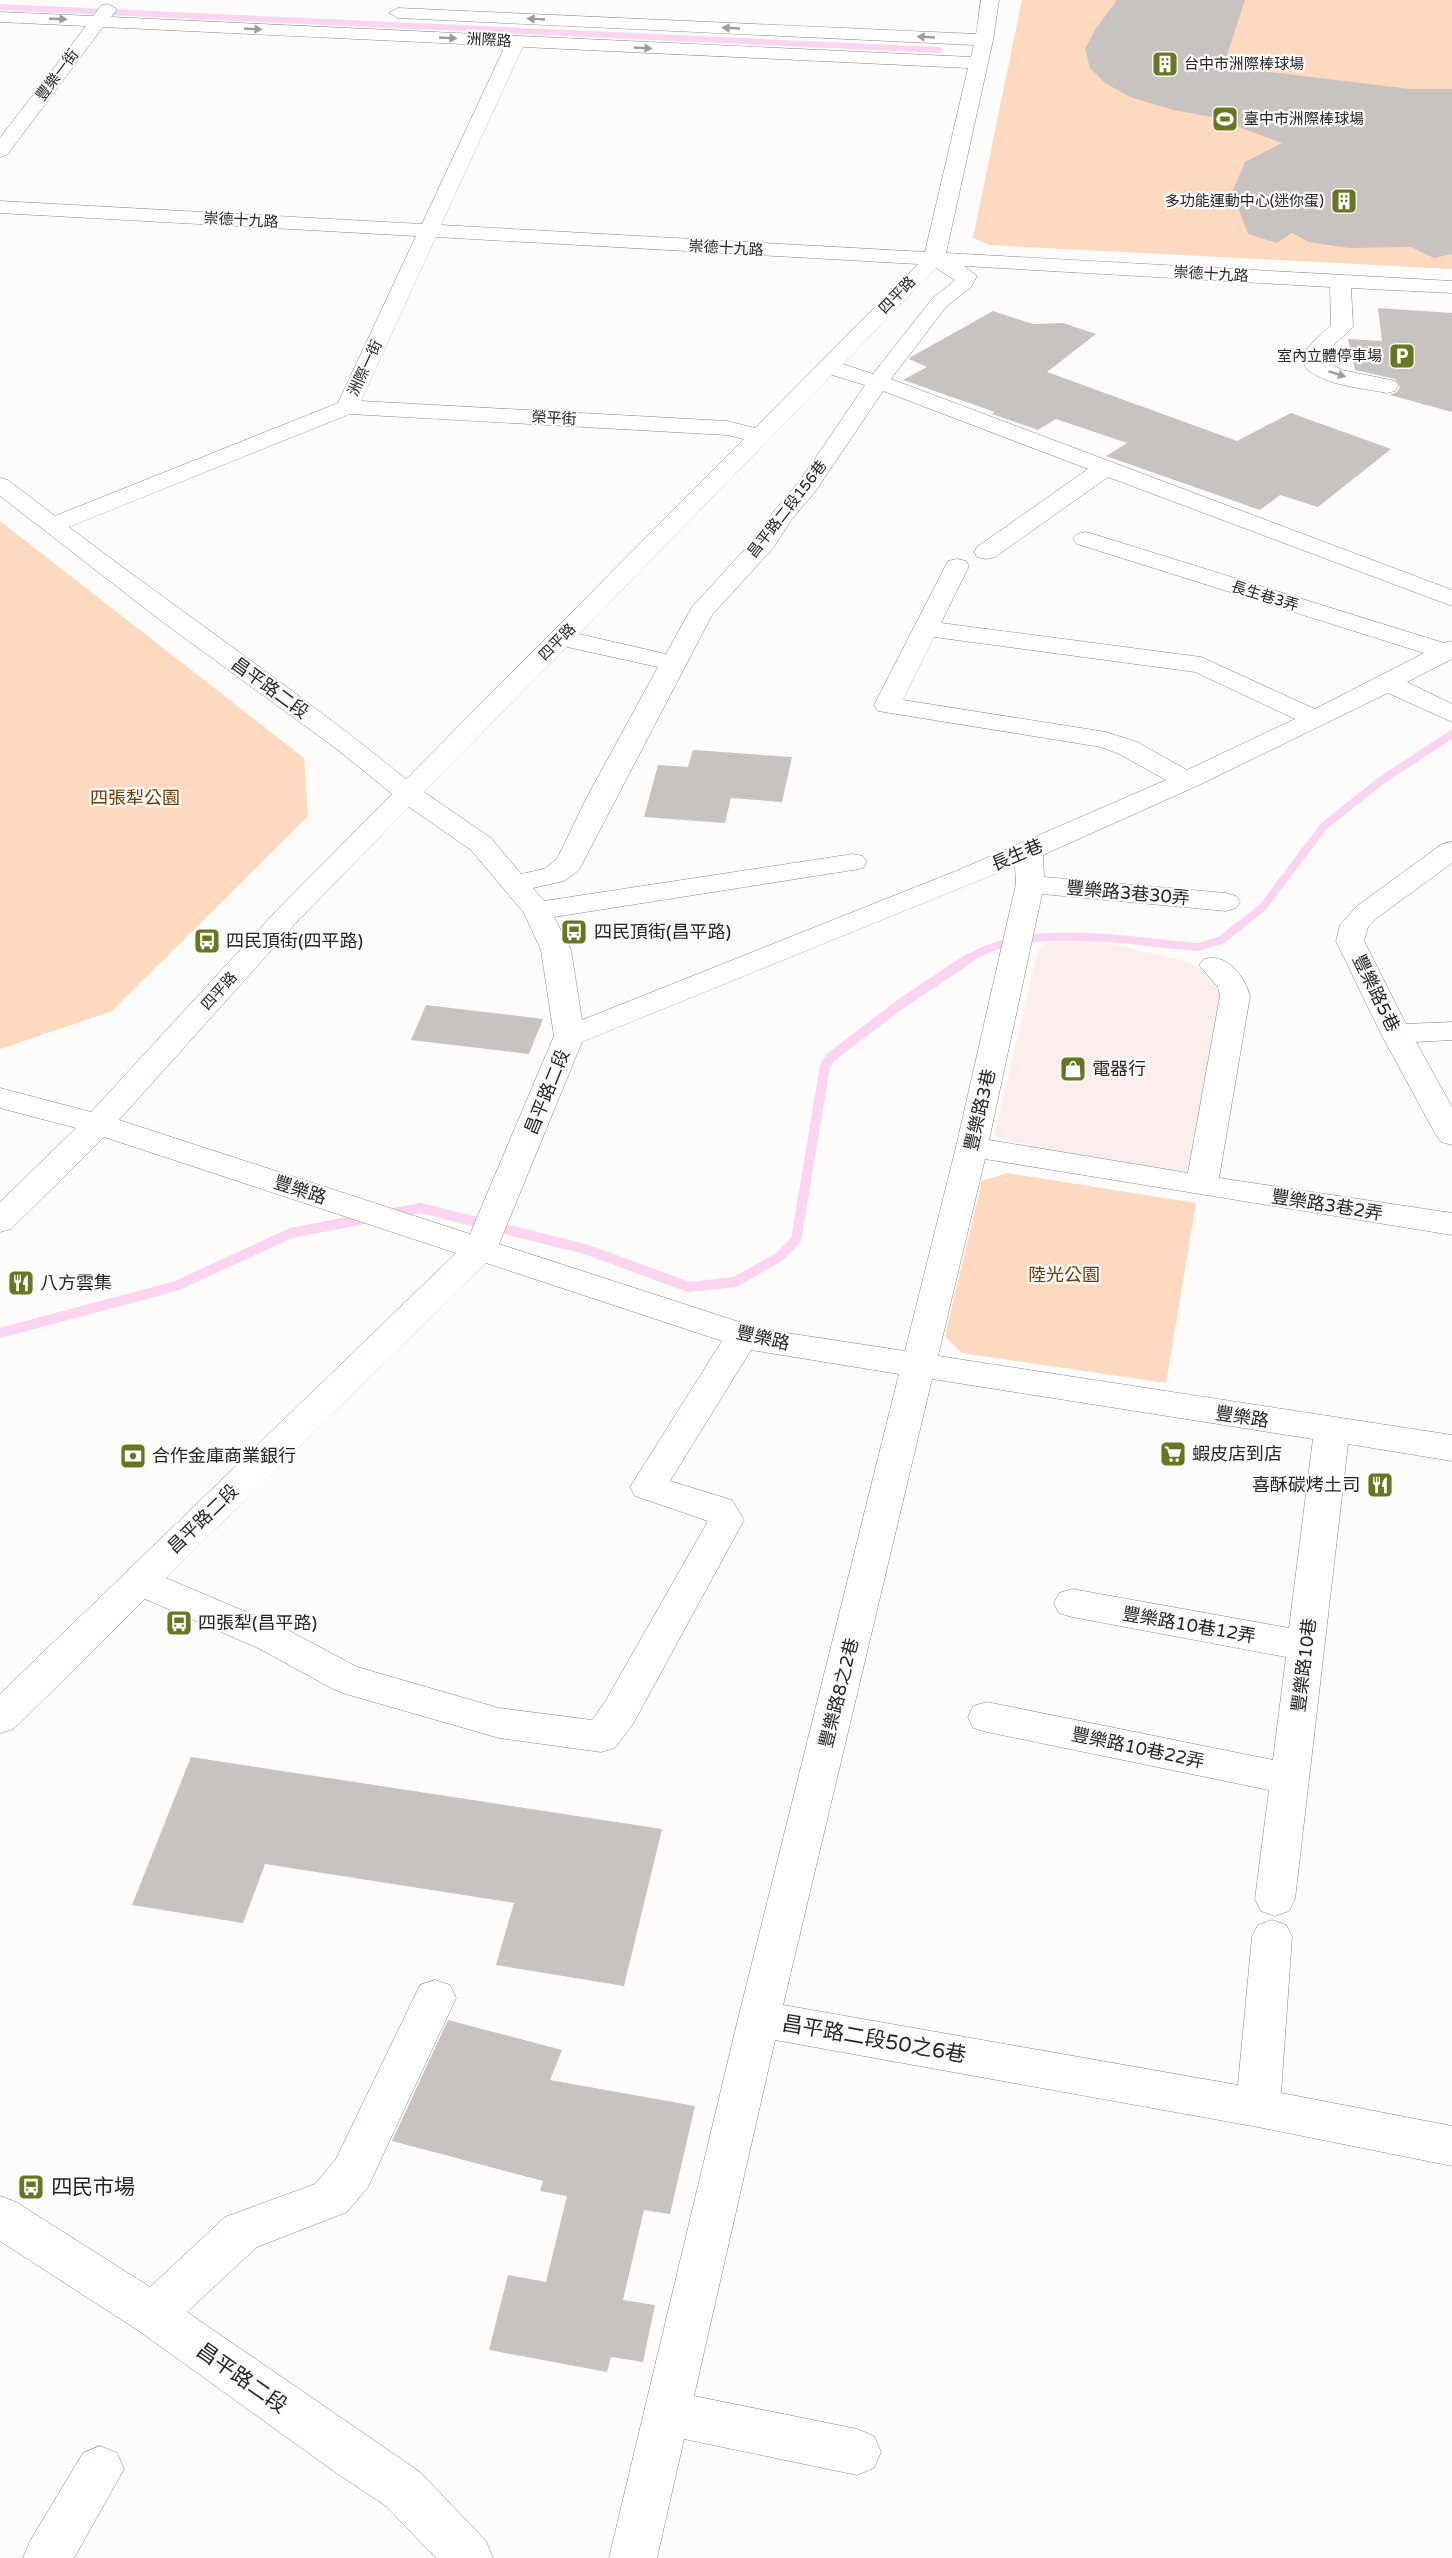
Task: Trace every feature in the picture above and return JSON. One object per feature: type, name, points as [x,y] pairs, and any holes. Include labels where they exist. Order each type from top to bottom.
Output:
[{"type":"street","points":[[934,259],[984,40],[990,0]]},
{"type":"street","name":"洲際路","points":[[108,7],[126,1]]},
{"type":"street","name":"洲際路","points":[[0,17],[108,7],[516,42],[978,63]]},
{"type":"street","name":"豐樂一街","points":[[0,151],[108,7]]},
{"type":"street","name":"洲際路","points":[[386,12],[984,40]]},
{"type":"street","name":"洲際一街","points":[[53,525],[347,407],[516,42]]},
{"type":"street","name":"崇德十九路","points":[[0,207],[1452,287]]},
{"type":"street","name":"四平路","points":[[0,1221],[98,1124],[285,918],[934,259]]},
{"type":"street","name":"昌平路二段156巷","points":[[516,884],[554,874],[569,864],[701,612],[733,574],[765,542],[782,516],[807,487],[878,382],[939,303],[964,283],[967,276],[934,259]]},
{"type":"street","points":[[1340,282],[1342,327],[1312,354],[1316,366],[1335,375],[1387,386]]},
{"type":"street","points":[[828,366],[878,382],[1452,599]]},
{"type":"street","name":"榮平街","points":[[347,407],[727,428],[760,436]]},
{"type":"street","points":[[986,552],[1105,468]]},
{"type":"street","name":"昌平路二段","points":[[0,485],[173,618],[347,744],[408,794],[482,844],[537,911],[556,950],[569,1036],[480,1249],[0,1718]]},
{"type":"street","name":"長生巷3弄","points":[[1085,539],[1449,650]]},
{"type":"street","points":[[957,566],[886,705],[1106,740],[1128,748],[1185,780]]},
{"type":"street","points":[[925,628],[1202,665],[1314,718]]},
{"type":"street","points":[[562,638],[674,663]]},
{"type":"street","name":"長生巷","points":[[569,1036],[1029,851],[1185,780],[1388,683],[1449,650]]},
{"type":"street","points":[[1388,683],[1452,714]]},
{"type":"street","name":"豐樂路5巷","points":[[1452,850],[1354,925],[1350,941],[1396,1035],[1452,1135]]},
{"type":"street","name":"豐樂路3巷","points":[[919,1367],[972,1147],[1030,884],[1029,851]]},
{"type":"street","points":[[537,911],[854,862]]},
{"type":"street","name":"豐樂路3巷30弄","points":[[1030,884],[1226,902]]},
{"type":"street","points":[[1202,1186],[1234,996],[1232,986],[1214,965]]},
{"type":"street","points":[[1396,1035],[1452,1031]]},
{"type":"street","name":"豐樂路","points":[[0,1098],[98,1124],[743,1335],[919,1367],[1452,1448]]},
{"type":"street","name":"豐樂路3巷2弄","points":[[972,1147],[1202,1186],[1452,1224]]},
{"type":"street","points":[[140,1582],[273,1639],[346,1680],[499,1723],[601,1737],[619,1713],[726,1520],[719,1509],[648,1487],[743,1335]]},
{"type":"street","name":"豐樂路8之2巷","points":[[759,2019],[919,1367]]},
{"type":"street","name":"豐樂路10巷","points":[[1258,2108],[1274,1918],[1332,1430]]},
{"type":"street","name":"豐樂路10巷12弄","points":[[1072,1603],[1306,1646]]},
{"type":"street","name":"豐樂路10巷22弄","points":[[987,1717],[1290,1779]]},
{"type":"street","points":[[155,2316],[168,2300],[241,2232],[331,2198],[352,2173],[435,1998]]},
{"type":"street","name":"昌平路二段50之6巷","points":[[633,2558],[759,2019],[1258,2108],[1452,2146]]},
{"type":"street","name":"昌平路二段","points":[[0,2216],[155,2316],[352,2456],[404,2489],[469,2558]]},
{"type":"street","points":[[668,2413],[857,2452]]},
{"type":"street","points":[[47,2558],[100,2469]]},
{"type":"shaded area","points":[[1070,939],[1098,941],[1184,961],[1220,976],[1224,999],[1194,1175],[1039,1148],[994,1136],[1038,951],[1049,942]]},
{"type":"green space","name":"臺中市洲際棒球場","points":[[1022,0],[1452,0],[1452,269],[989,245],[973,238]]},
{"type":"green space","name":"四張犁公園","points":[[0,521],[304,758],[308,816],[112,1011],[0,1049]]},
{"type":"green space","name":"陸光公園","points":[[1007,1173],[1196,1203],[1166,1383],[962,1353],[945,1336],[982,1181]]},
{"type":"building","points":[[1117,0],[1245,0],[1226,58],[1254,70],[1410,89],[1452,89],[1452,254],[1434,258],[1411,247],[1349,248],[1309,242],[1292,233],[1277,243],[1248,234],[1232,192],[1245,162],[1282,143],[1212,117],[1173,110],[1130,97],[1105,83],[1090,68],[1085,49],[1095,30]]},
{"type":"building","name":"室內立體停車場","points":[[1378,308],[1452,313],[1452,412],[1390,395],[1397,392],[1400,387],[1395,379],[1355,370],[1348,339],[1382,341]]},
{"type":"building","points":[[993,311],[1033,324],[1063,323],[1096,334],[1047,372],[1237,441],[1291,413],[1391,449],[1318,507],[1280,495],[1260,510],[1106,456],[1127,443],[1056,419],[1038,430],[992,414],[995,412],[903,380],[927,367],[909,359],[911,357]]},
{"type":"building","points":[[693,750],[792,757],[782,802],[731,798],[725,823],[644,817],[658,765],[688,767]]},
{"type":"building","points":[[426,1005],[543,1019],[529,1054],[411,1040]]},
{"type":"building","points":[[191,1757],[662,1829],[624,1986],[496,1965],[514,1903],[265,1864],[243,1923],[132,1905]]},
{"type":"building","points":[[448,2020],[562,2050],[550,2080],[695,2106],[670,2214],[644,2210],[623,2300],[655,2305],[643,2362],[611,2357],[607,2372],[489,2350],[508,2275],[546,2282],[567,2196],[540,2191],[543,2181],[392,2141]]},
{"type":"waterway","points":[[0,7],[939,50]]},
{"type":"waterway","points":[[968,959],[990,948],[1018,940],[1048,937],[1111,938],[1199,947],[1221,940],[1263,907],[1324,826],[1382,780],[1452,734]]},
{"type":"waterway","points":[[388,1214],[421,1208],[585,1249],[689,1287],[735,1282],[779,1257],[796,1240],[825,1066],[831,1057],[902,1003],[968,959]]},
{"type":"waterway","points":[[0,1333],[176,1286],[291,1233],[369,1218]]},
{"type":"place","name":"台中市洲際棒球場","points":[[1165,64]]},
{"type":"place","name":"臺中市洲際棒球場","points":[[1225,119]]},
{"type":"place","name":"多功能運動中心(迷你蛋)","points":[[1344,201]]},
{"type":"place","name":"室內立體停車場","points":[[1402,356]]},
{"type":"place","name":"四民頂街(昌平路)","points":[[574,932]]},
{"type":"place","name":"四民頂街(四平路)","points":[[207,941]]},
{"type":"place","name":"電器行","points":[[1073,1069]]},
{"type":"place","name":"八方雲集","points":[[21,1283]]},
{"type":"place","name":"蝦皮店到店","points":[[1173,1454]]},
{"type":"place","name":"合作金庫商業銀行","points":[[133,1456]]},
{"type":"place","name":"喜酥碳烤土司","points":[[1380,1485]]},
{"type":"place","name":"四張犁(昌平路)","points":[[179,1623]]},
{"type":"place","name":"四民市場","points":[[31,2187]]}]
